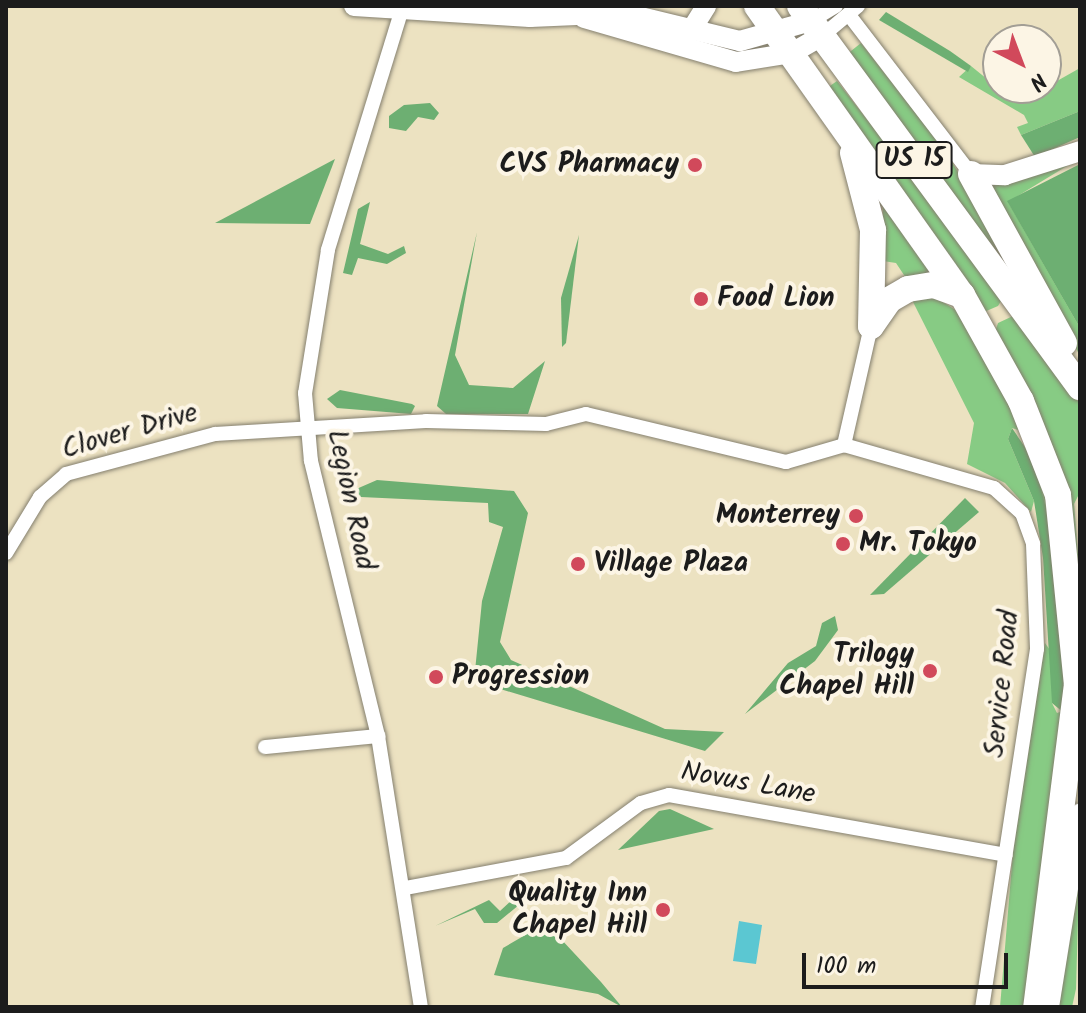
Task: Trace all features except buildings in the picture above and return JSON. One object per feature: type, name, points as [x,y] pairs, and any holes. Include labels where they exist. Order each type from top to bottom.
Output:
[{"type":"highway","name":"US 15","points":[[757,6],[962,295],[1039,440],[1072,584],[1077,684],[1036,1007]]},
{"type":"highway","name":"US 15","points":[[811,21],[1080,387]]},
{"type":"highway","points":[[830,106],[871,211],[871,326]]},
{"type":"highway","points":[[971,174],[1080,375]]},
{"type":"highway","points":[[871,326],[889,300],[908,289],[934,285],[962,295]]},
{"type":"street","points":[[354,6],[584,18],[624,13],[690,32],[740,41],[785,44]]},
{"type":"street","points":[[690,32],[706,6]]},
{"type":"street","name":"Legion Road","points":[[402,9],[328,250],[311,335],[306,425],[378,736],[405,888],[421,1007]]},
{"type":"street","points":[[584,18],[736,62],[785,44],[811,21],[847,9],[971,174],[1005,175],[1080,151]]},
{"type":"street","points":[[844,445],[871,326]]},
{"type":"street","name":"Clover Drive","points":[[6,553],[40,497],[66,474],[215,434],[306,425],[546,424],[586,414],[772,460],[798,461],[844,445]]},
{"type":"street","name":"Service Road","points":[[844,445],[994,488],[1026,520],[1038,629],[982,1007]]},
{"type":"street","points":[[265,747],[378,736]]},
{"type":"street","name":"Novus Lane","points":[[405,888],[566,858],[641,803],[669,795],[1006,855]]},
{"type":"street","points":[[1049,1007],[1080,813]]},
{"type":"green space","points":[[886,12],[971,66],[968,72],[879,20]]},
{"type":"green space","points":[[861,43],[946,152],[1035,302],[846,55]]},
{"type":"green space","points":[[971,66],[982,75],[982,90],[959,77]]},
{"type":"green space","points":[[1080,68],[1080,111],[1021,135],[1017,127],[1028,123],[1024,115],[1005,104],[1062,104],[1062,78]]},
{"type":"green space","points":[[837,81],[1004,296],[998,306],[984,312],[827,88]]},
{"type":"green space","points":[[430,103],[439,113],[434,120],[418,117],[406,131],[389,128],[389,116],[404,105]]},
{"type":"green space","points":[[1080,111],[1080,137],[1035,157],[1021,135]]},
{"type":"green space","points":[[1080,158],[1008,202],[1080,328],[1080,356],[990,185]]},
{"type":"green space","points":[[335,159],[310,224],[215,223]]},
{"type":"green space","points":[[1080,164],[1080,328],[1007,201]]},
{"type":"green space","points":[[370,202],[360,244],[388,254],[404,246],[406,253],[387,264],[358,258],[352,275],[343,273],[358,209]]},
{"type":"green space","points":[[883,205],[935,276],[906,278],[896,263],[883,261]]},
{"type":"green space","points":[[477,232],[455,355],[469,385],[513,388],[545,361],[528,414],[446,414],[437,406]]},
{"type":"green space","points":[[579,235],[566,343],[562,347],[561,298]]},
{"type":"green space","points":[[927,292],[965,316],[997,374],[1035,455],[1062,566],[1070,684],[1030,1007],[1000,1007],[1013,852],[1045,643],[1052,653],[1052,703],[1057,713],[1066,710],[1062,583],[1021,431],[1012,428],[1008,439],[1034,501],[1031,512],[1005,483],[967,464],[974,423],[911,298]]},
{"type":"green space","points":[[1013,316],[1080,404],[1080,492],[1074,504],[1080,579],[1075,540],[994,335],[998,323]]},
{"type":"green space","points":[[340,390],[415,406],[411,414],[337,408],[327,399]]},
{"type":"green space","points":[[1012,428],[1033,459],[1054,539],[1067,641],[1064,713],[1052,703],[1043,558],[1034,501],[1008,439]]},
{"type":"green space","points":[[377,480],[514,491],[528,513],[500,642],[511,660],[665,729],[724,732],[705,751],[474,681],[482,601],[503,527],[489,522],[488,503],[361,497],[354,490]]},
{"type":"green space","points":[[965,498],[979,512],[884,594],[870,595]]},
{"type":"green space","points":[[835,616],[838,630],[815,661],[745,714],[788,663],[816,646],[822,623]]},
{"type":"green space","points":[[670,809],[714,829],[618,850],[659,811]]},
{"type":"green space","points":[[1080,849],[1076,989],[1072,1007],[1055,1007]]},
{"type":"green space","points":[[523,890],[537,890],[497,923],[484,923],[475,909],[435,926],[489,900],[500,911]]},
{"type":"green space","points":[[546,923],[622,1007],[598,994],[494,975],[503,948]]},
{"type":"water","points":[[739,921],[762,925],[756,964],[733,961]]},
{"type":"place","name":"CVS Pharmacy","points":[[695,165]]},
{"type":"place","name":"Food Lion","points":[[701,299]]},
{"type":"place","name":"Monterrey","points":[[856,516]]},
{"type":"place","name":"Mr. Tokyo","points":[[843,544]]},
{"type":"place","name":"Village Plaza","points":[[578,564]]},
{"type":"place","name":"Trilogy Chapel Hill","points":[[930,671]]},
{"type":"place","name":"Progression","points":[[436,677]]},
{"type":"place","name":"Quality Inn Chapel Hill","points":[[663,910]]}]
